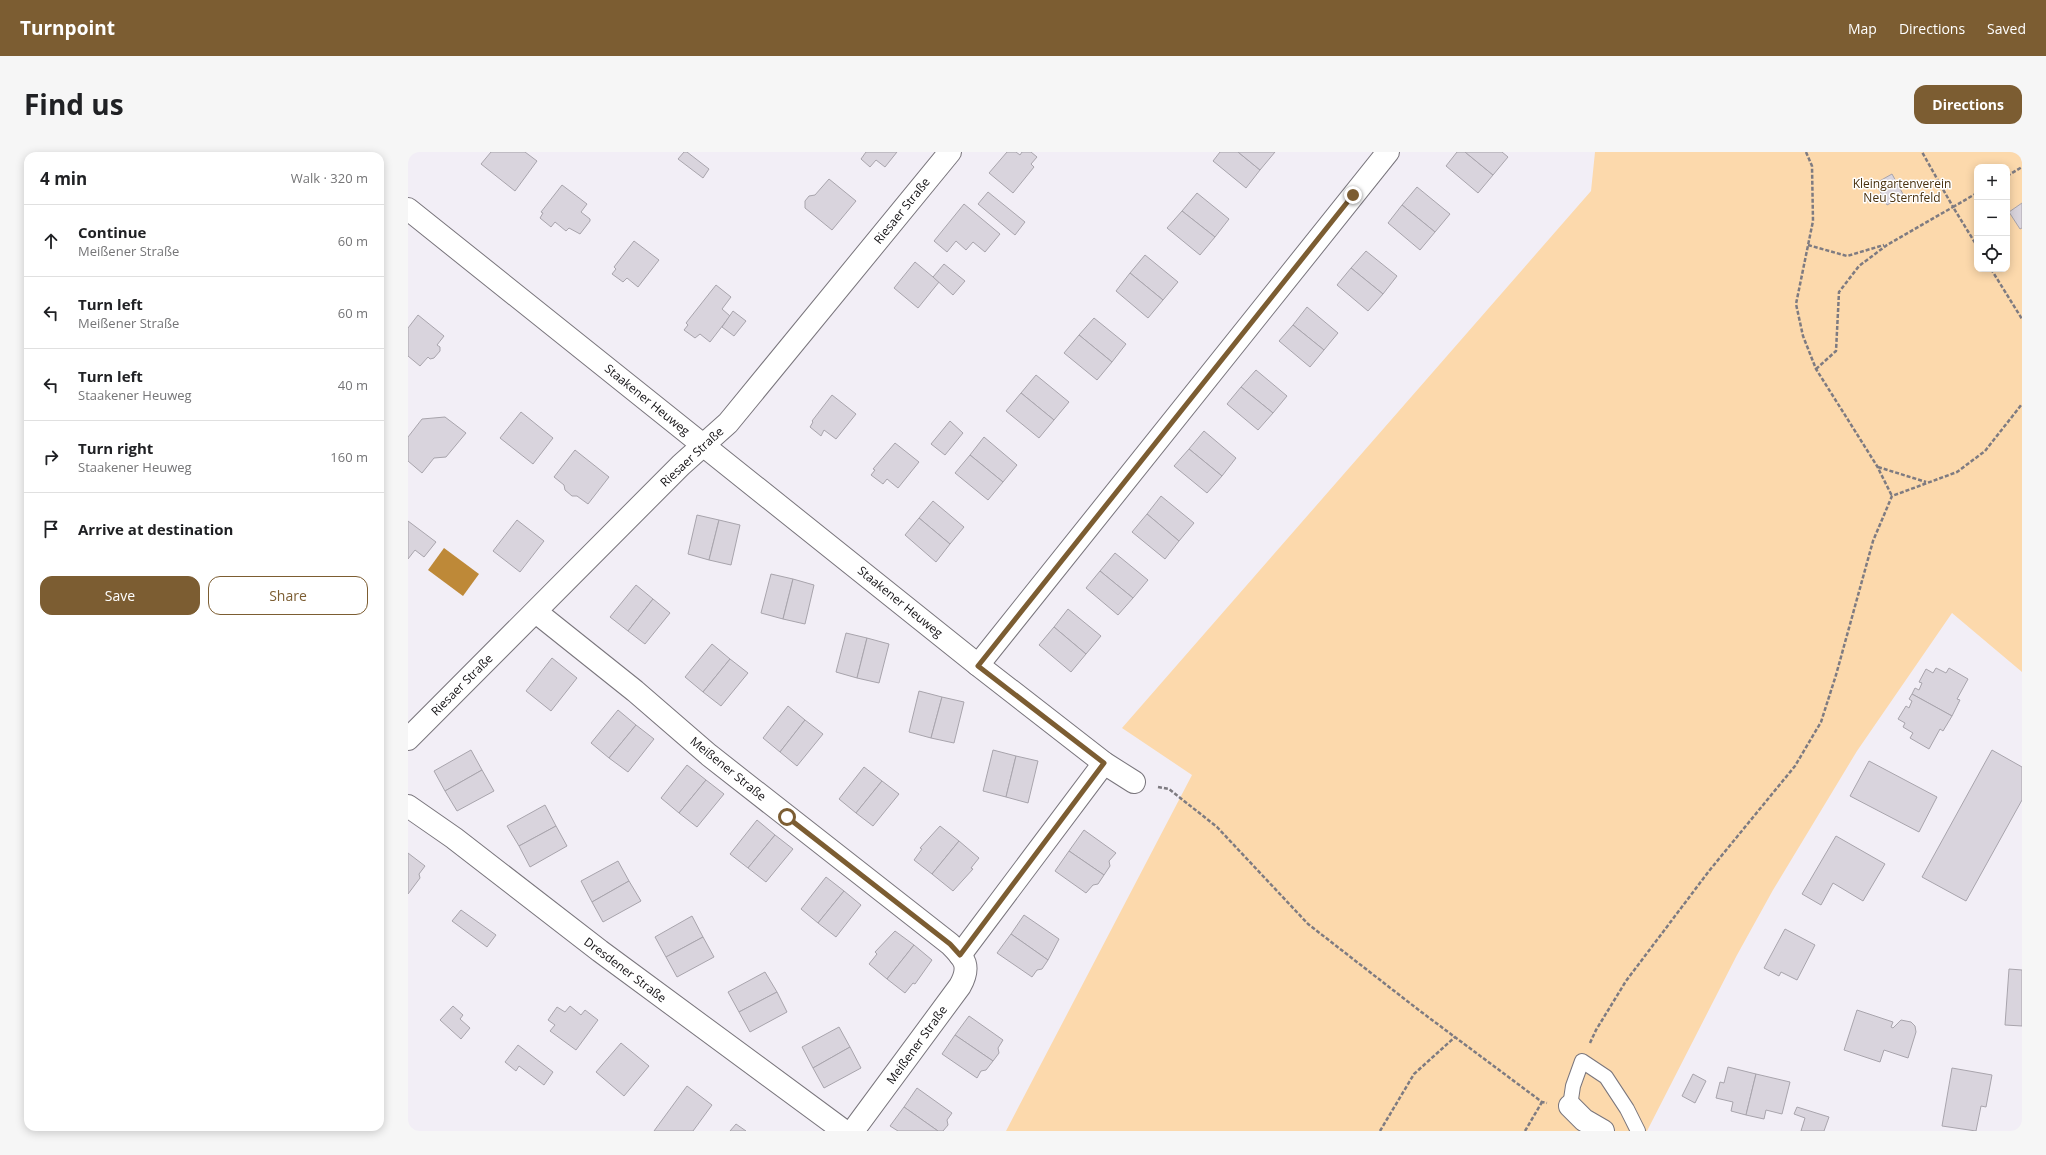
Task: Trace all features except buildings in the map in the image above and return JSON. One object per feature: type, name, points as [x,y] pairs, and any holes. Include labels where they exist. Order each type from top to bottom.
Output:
[{"type":"street","name":"Riesaer Straße","points":[[408,739],[681,465],[728,423],[950,152]]},
{"type":"street","points":[[978,666],[1388,152]]},
{"type":"street","name":"Staakener Heuweg","points":[[408,209],[978,666],[1104,763],[1134,782]]},
{"type":"street","name":"Meißener Straße","points":[[536,612],[635,690],[709,755],[950,944],[960,955],[966,965],[966,974],[960,986],[853,1131]]},
{"type":"street","points":[[960,955],[1104,763]]},
{"type":"street","name":"Dresdener Straße","points":[[408,806],[454,838],[600,951],[844,1131]]},
{"type":"street","points":[[1570,1106],[1584,1120],[1603,1131]]},
{"type":"lane","points":[[1570,1106],[1573,1086],[1582,1061],[1606,1077],[1627,1109],[1638,1131]]},
{"type":"path","points":[[1806,152],[1812,166],[1813,221],[1796,304],[1802,336],[1816,369],[1877,466],[1892,496]]},
{"type":"path","points":[[1922,152],[1974,241]]},
{"type":"path","points":[[2010,174],[2022,167]]},
{"type":"path","points":[[1816,369],[1836,351],[1840,292],[1859,266],[1887,245],[1974,195]]},
{"type":"path","points":[[1808,245],[1847,256],[1887,245]]},
{"type":"path","points":[[1993,272],[2022,319]]},
{"type":"path","points":[[1582,1061],[1596,1030],[1626,980],[1709,871],[1795,766],[1821,722],[1836,675],[1873,542],[1892,496],[1957,472],[1985,451],[2022,404]]},
{"type":"path","points":[[1877,466],[1927,482]]},
{"type":"path","points":[[1134,782],[1169,789],[1217,827],[1308,924],[1542,1102],[1525,1131]]},
{"type":"path","points":[[1380,1131],[1414,1074],[1455,1037]]},
{"type":"green space","name":"Kleingartenverein Neu Sternfeld","points":[[1595,152],[2022,152],[2022,672],[1952,613],[1857,751],[1773,890],[1737,955],[1647,1131],[1006,1131],[1192,775],[1122,728],[1591,191]]},
{"type":"shaded area","points":[[444,548],[479,574],[463,596],[428,570]]},
{"type":"route","points":[[787,817],[950,944],[960,955],[1104,763],[978,666],[1353,195]]}]
